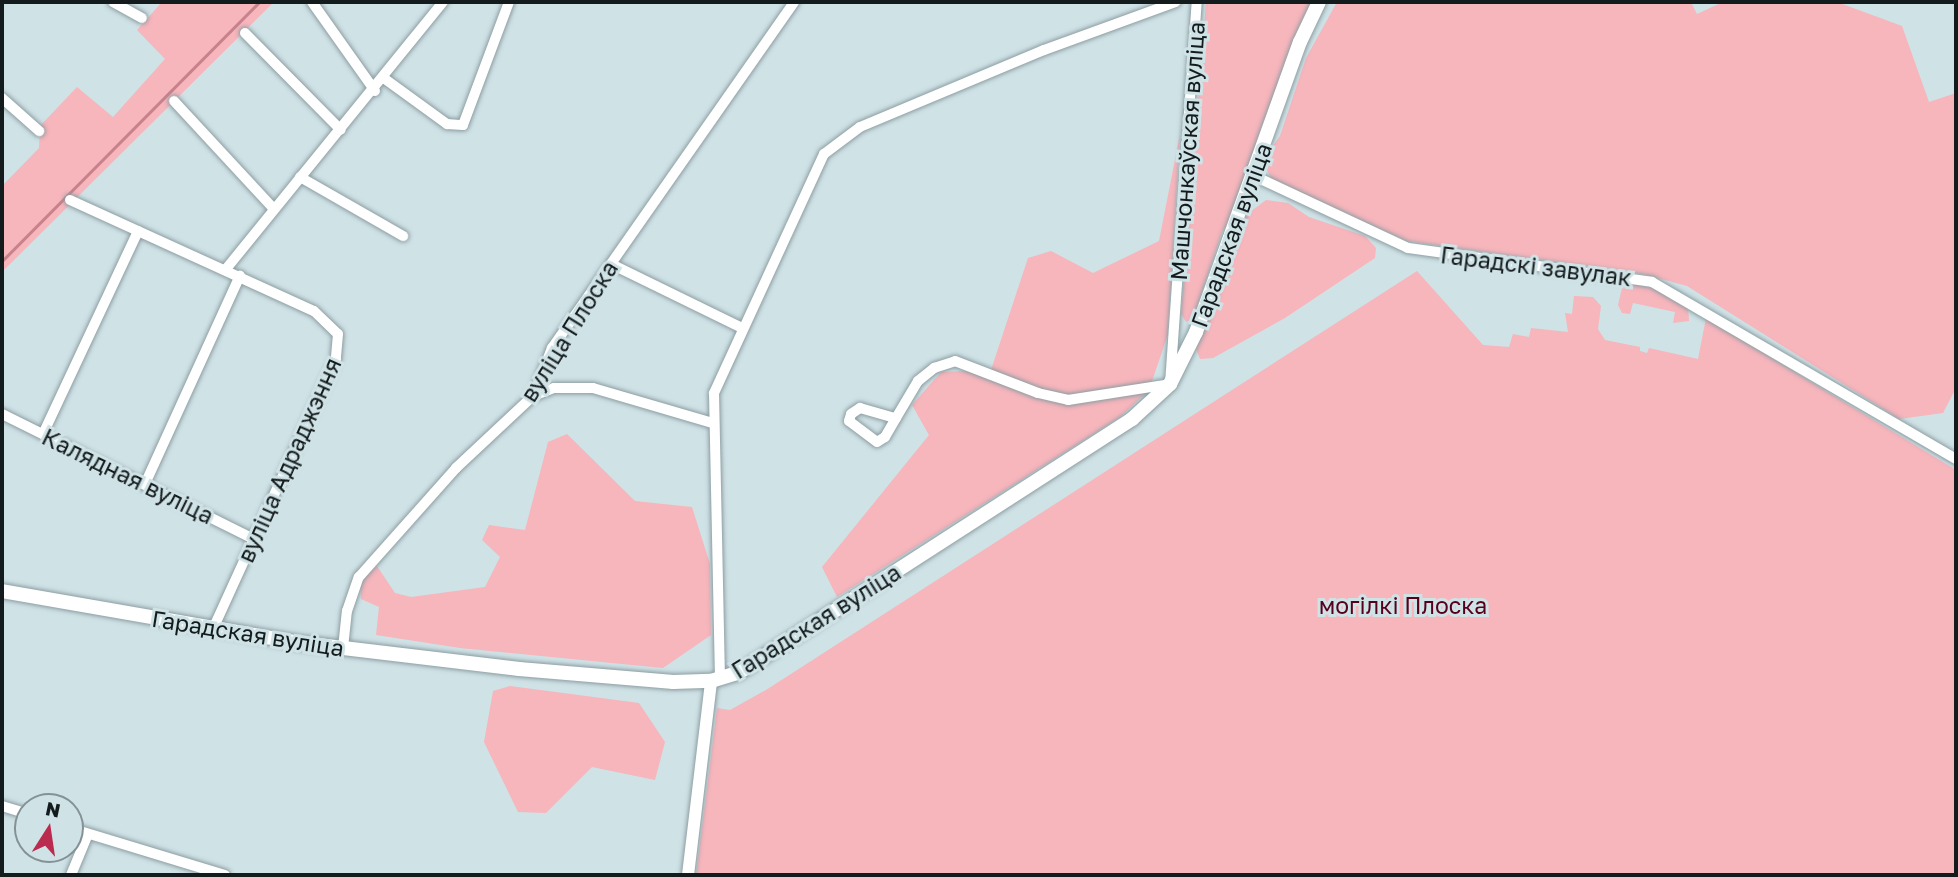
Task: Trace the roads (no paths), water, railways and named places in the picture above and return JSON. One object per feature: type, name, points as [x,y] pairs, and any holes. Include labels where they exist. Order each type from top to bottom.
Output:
[{"type":"main road","name":"Гарадская вуліца","points":[[2,591],[213,629],[519,669],[716,680],[756,663],[1132,419],[1170,384],[1196,332],[1252,175],[1319,2]]},
{"type":"street","points":[[113,2],[142,18]]},
{"type":"street","points":[[312,2],[375,90]]},
{"type":"street","points":[[226,269],[273,208],[385,79],[443,2]]},
{"type":"street","points":[[385,79],[447,124],[463,125],[509,2]]},
{"type":"street","name":"вуліца Плоска","points":[[343,648],[350,598],[365,568],[456,468],[533,396],[547,357],[794,2]]},
{"type":"street","name":"Машчонкаўская вуліца","points":[[1170,384],[1198,2]]},
{"type":"street","points":[[688,875],[716,680],[719,478],[712,423],[714,393],[818,164],[841,138],[1044,50],[1169,3]]},
{"type":"street","points":[[245,33],[341,130]]},
{"type":"street","points":[[2,98],[39,131]]},
{"type":"street","points":[[174,101],[273,208]]},
{"type":"street","name":"Гарадскі завулак","points":[[1252,175],[1408,248],[1652,282],[1956,459]]},
{"type":"street","points":[[300,177],[403,236]]},
{"type":"street","name":"вуліца Адраджэння","points":[[70,200],[226,269],[322,316],[335,327],[340,342],[213,629]]},
{"type":"street","points":[[43,434],[138,231]]},
{"type":"street","points":[[611,264],[743,328]]},
{"type":"street","points":[[145,484],[240,276]]},
{"type":"street","points":[[896,418],[860,408],[853,411],[849,421],[877,442],[885,437],[918,381],[955,361],[1038,393],[1069,400],[1170,384]]},
{"type":"street","points":[[533,396],[554,388],[593,388],[712,423]]},
{"type":"street","name":"Калядная вуліца","points":[[2,414],[254,539]]},
{"type":"street","points":[[84,833],[225,875]]},
{"type":"street","points":[[71,875],[88,834]]},
{"type":"waterway","points":[[2,261],[259,2]]},
{"type":"park label","name":"могілкі Плоска","points":[[1403,605]]}]
